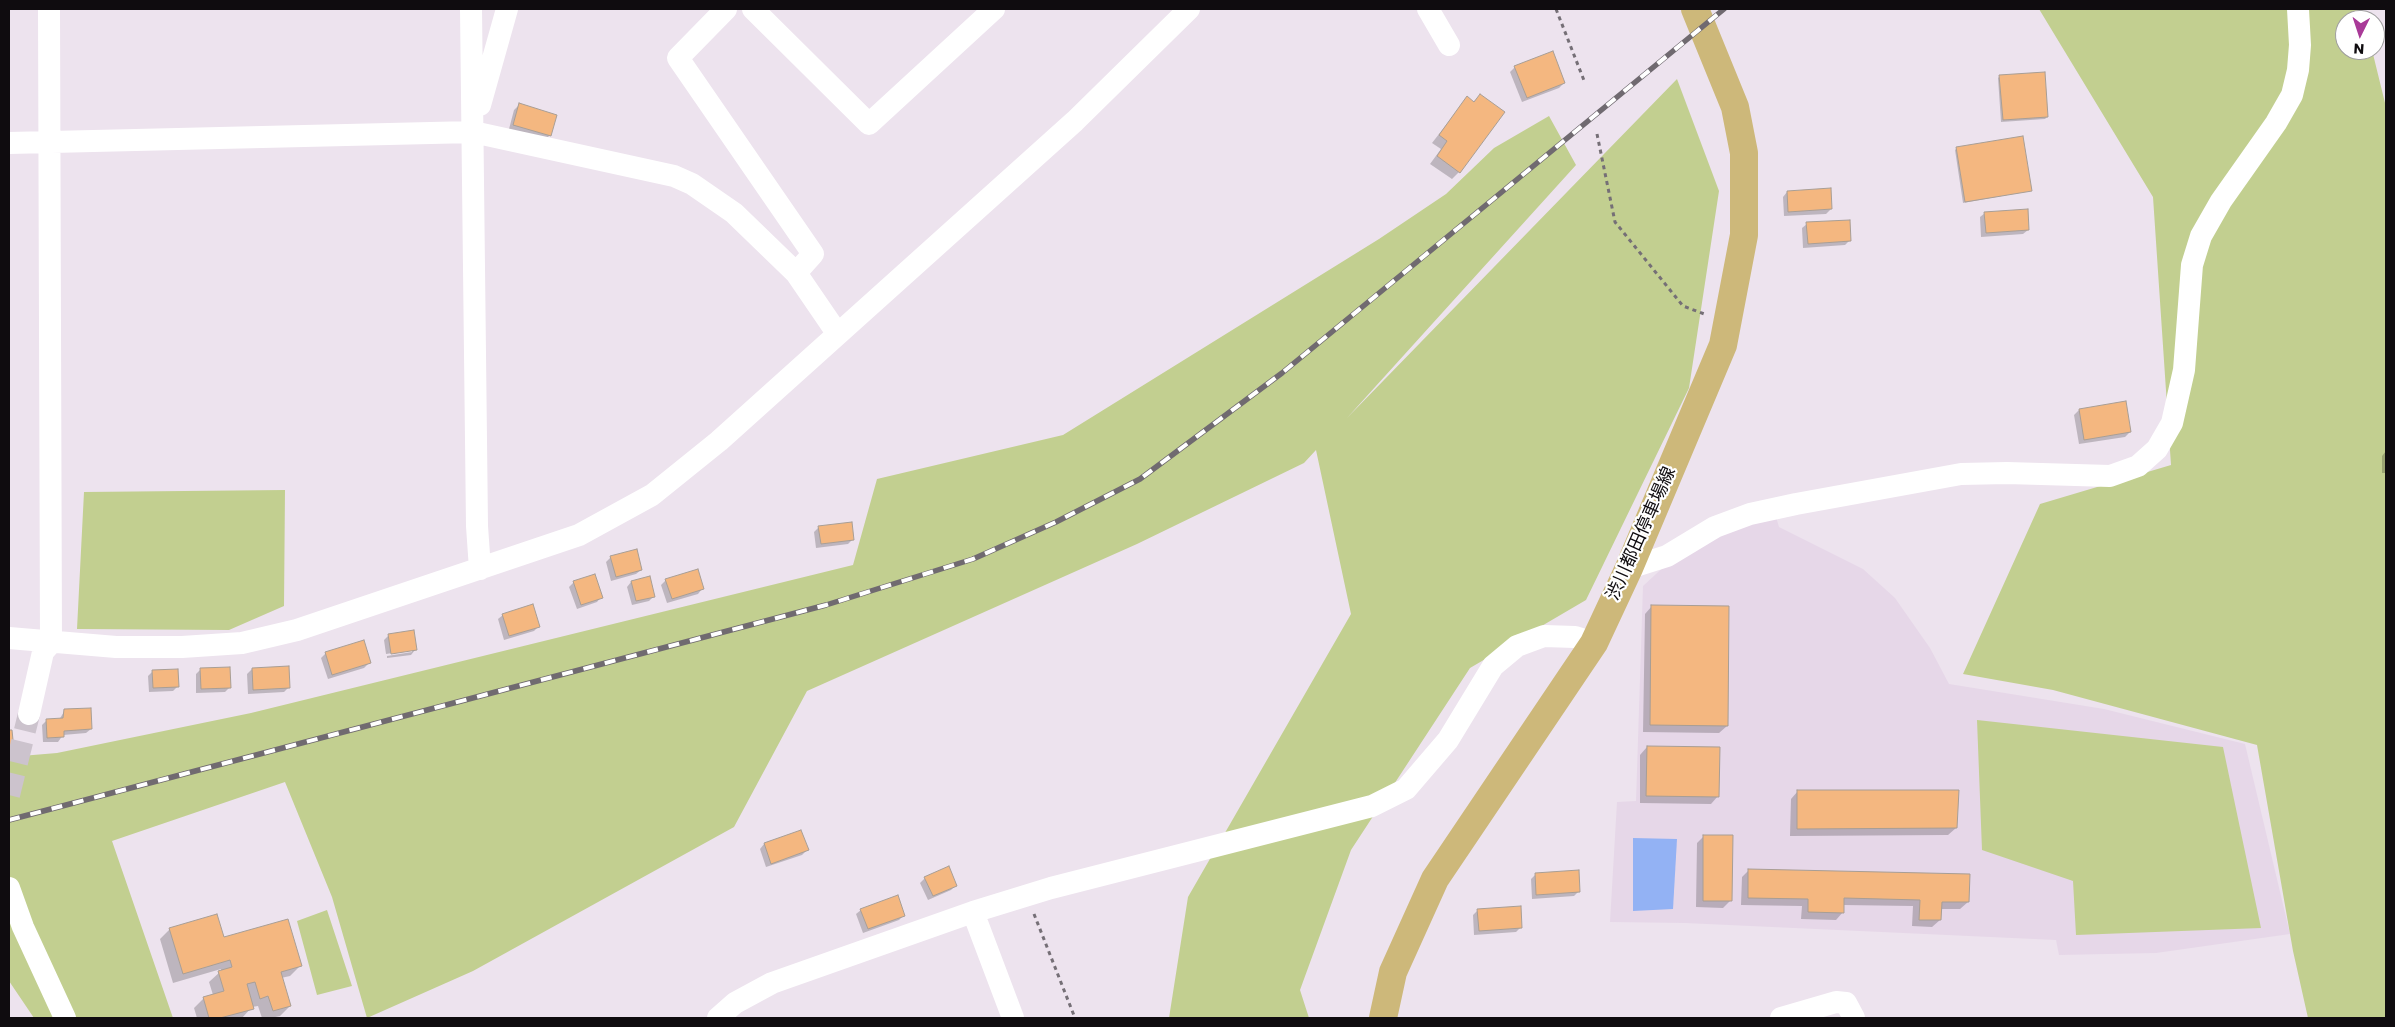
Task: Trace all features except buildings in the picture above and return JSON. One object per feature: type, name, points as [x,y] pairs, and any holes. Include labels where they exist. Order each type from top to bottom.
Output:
[{"type":"main road","name":"渋川都田停車場線","points":[[1383,1018],[1393,972],[1435,879],[1594,643],[1629,568],[1723,345],[1744,235],[1744,154],[1735,107],[1695,9]]},
{"type":"street","points":[[28,714],[43,652],[50,643],[49,9]]},
{"type":"street","points":[[472,9],[477,526],[480,569]]},
{"type":"street","points":[[473,132],[507,9]]},
{"type":"street","points":[[726,9],[678,58],[813,254],[796,273]]},
{"type":"street","points":[[753,9],[869,124],[994,9]]},
{"type":"street","points":[[9,638],[50,643],[116,647],[182,647],[242,643],[297,630],[579,535],[652,495],[719,441],[1075,121],[1189,9]]},
{"type":"street","points":[[1428,9],[1449,45]]},
{"type":"street","points":[[1629,568],[1667,556],[1715,527],[1750,514],[1796,504],[1961,474],[2007,473],[2110,476],[2138,466],[2157,449],[2172,423],[2184,370],[2192,265],[2201,236],[2221,201],[2276,123],[2292,95],[2298,70],[2300,45],[2298,9]]},
{"type":"street","points":[[9,143],[473,132],[674,176],[692,184],[734,213],[796,273],[838,333]]},
{"type":"street","points":[[718,1018],[735,1003],[772,983],[973,912],[1027,895],[1372,806],[1406,789],[1448,740],[1493,666],[1517,646],[1544,636],[1575,637],[1594,643]]},
{"type":"street","points":[[9,888],[24,927],[65,1018]]},
{"type":"street","points":[[973,912],[1013,1018]]},
{"type":"street","points":[[1781,1018],[1836,1002],[1846,1003],[1851,1009],[1854,1018]]},
{"type":"path","points":[[1556,9],[1586,83]]},
{"type":"path","points":[[1596,134],[1615,222],[1683,306],[1709,315]]},
{"type":"path","points":[[1027,895],[1075,1018]]},
{"type":"shaded area","points":[[1774,510],[1779,527],[1863,569],[1895,598],[1930,648],[1949,684],[2104,709],[2245,744],[2290,934],[2156,953],[2059,955],[2056,940],[1685,923],[1610,922],[1617,802],[1636,801],[1643,586],[1669,562]]},
{"type":"green space","points":[[2039,9],[2362,9],[2335,10],[2335,60],[2374,60],[2386,107],[2386,1018],[2308,1018],[2293,951],[2257,745],[2053,690],[1963,674],[2040,504],[2171,465],[2153,197]]},
{"type":"green space","points":[[1677,79],[1719,191],[1689,388],[1586,600],[1470,668],[1351,850],[1300,990],[1309,1018],[1169,1018],[1188,897],[1351,614],[1316,450],[1304,463],[1137,544],[807,691],[734,827],[473,971],[367,1018],[332,897],[285,782],[112,841],[173,1018],[34,1018],[9,981],[9,757],[57,753],[251,713],[853,565],[877,479],[1063,435],[1379,239],[1446,194],[1494,148],[1549,116],[1576,165],[1347,418]]},
{"type":"green space","points":[[285,490],[284,606],[229,630],[77,629],[84,492]]},
{"type":"green space","points":[[1977,720],[2223,747],[2261,928],[2076,935],[2073,881],[1982,850]]},
{"type":"green space","points":[[327,910],[352,986],[317,995],[297,921]]},
{"type":"water","points":[[1633,838],[1677,839],[1673,909],[1633,911]]},
{"type":"tunnel","points":[[9,795],[29,714]]},
{"type":"railway","points":[[9,820],[826,605],[973,559],[1056,522],[1140,479],[1282,373],[1724,9]]}]
